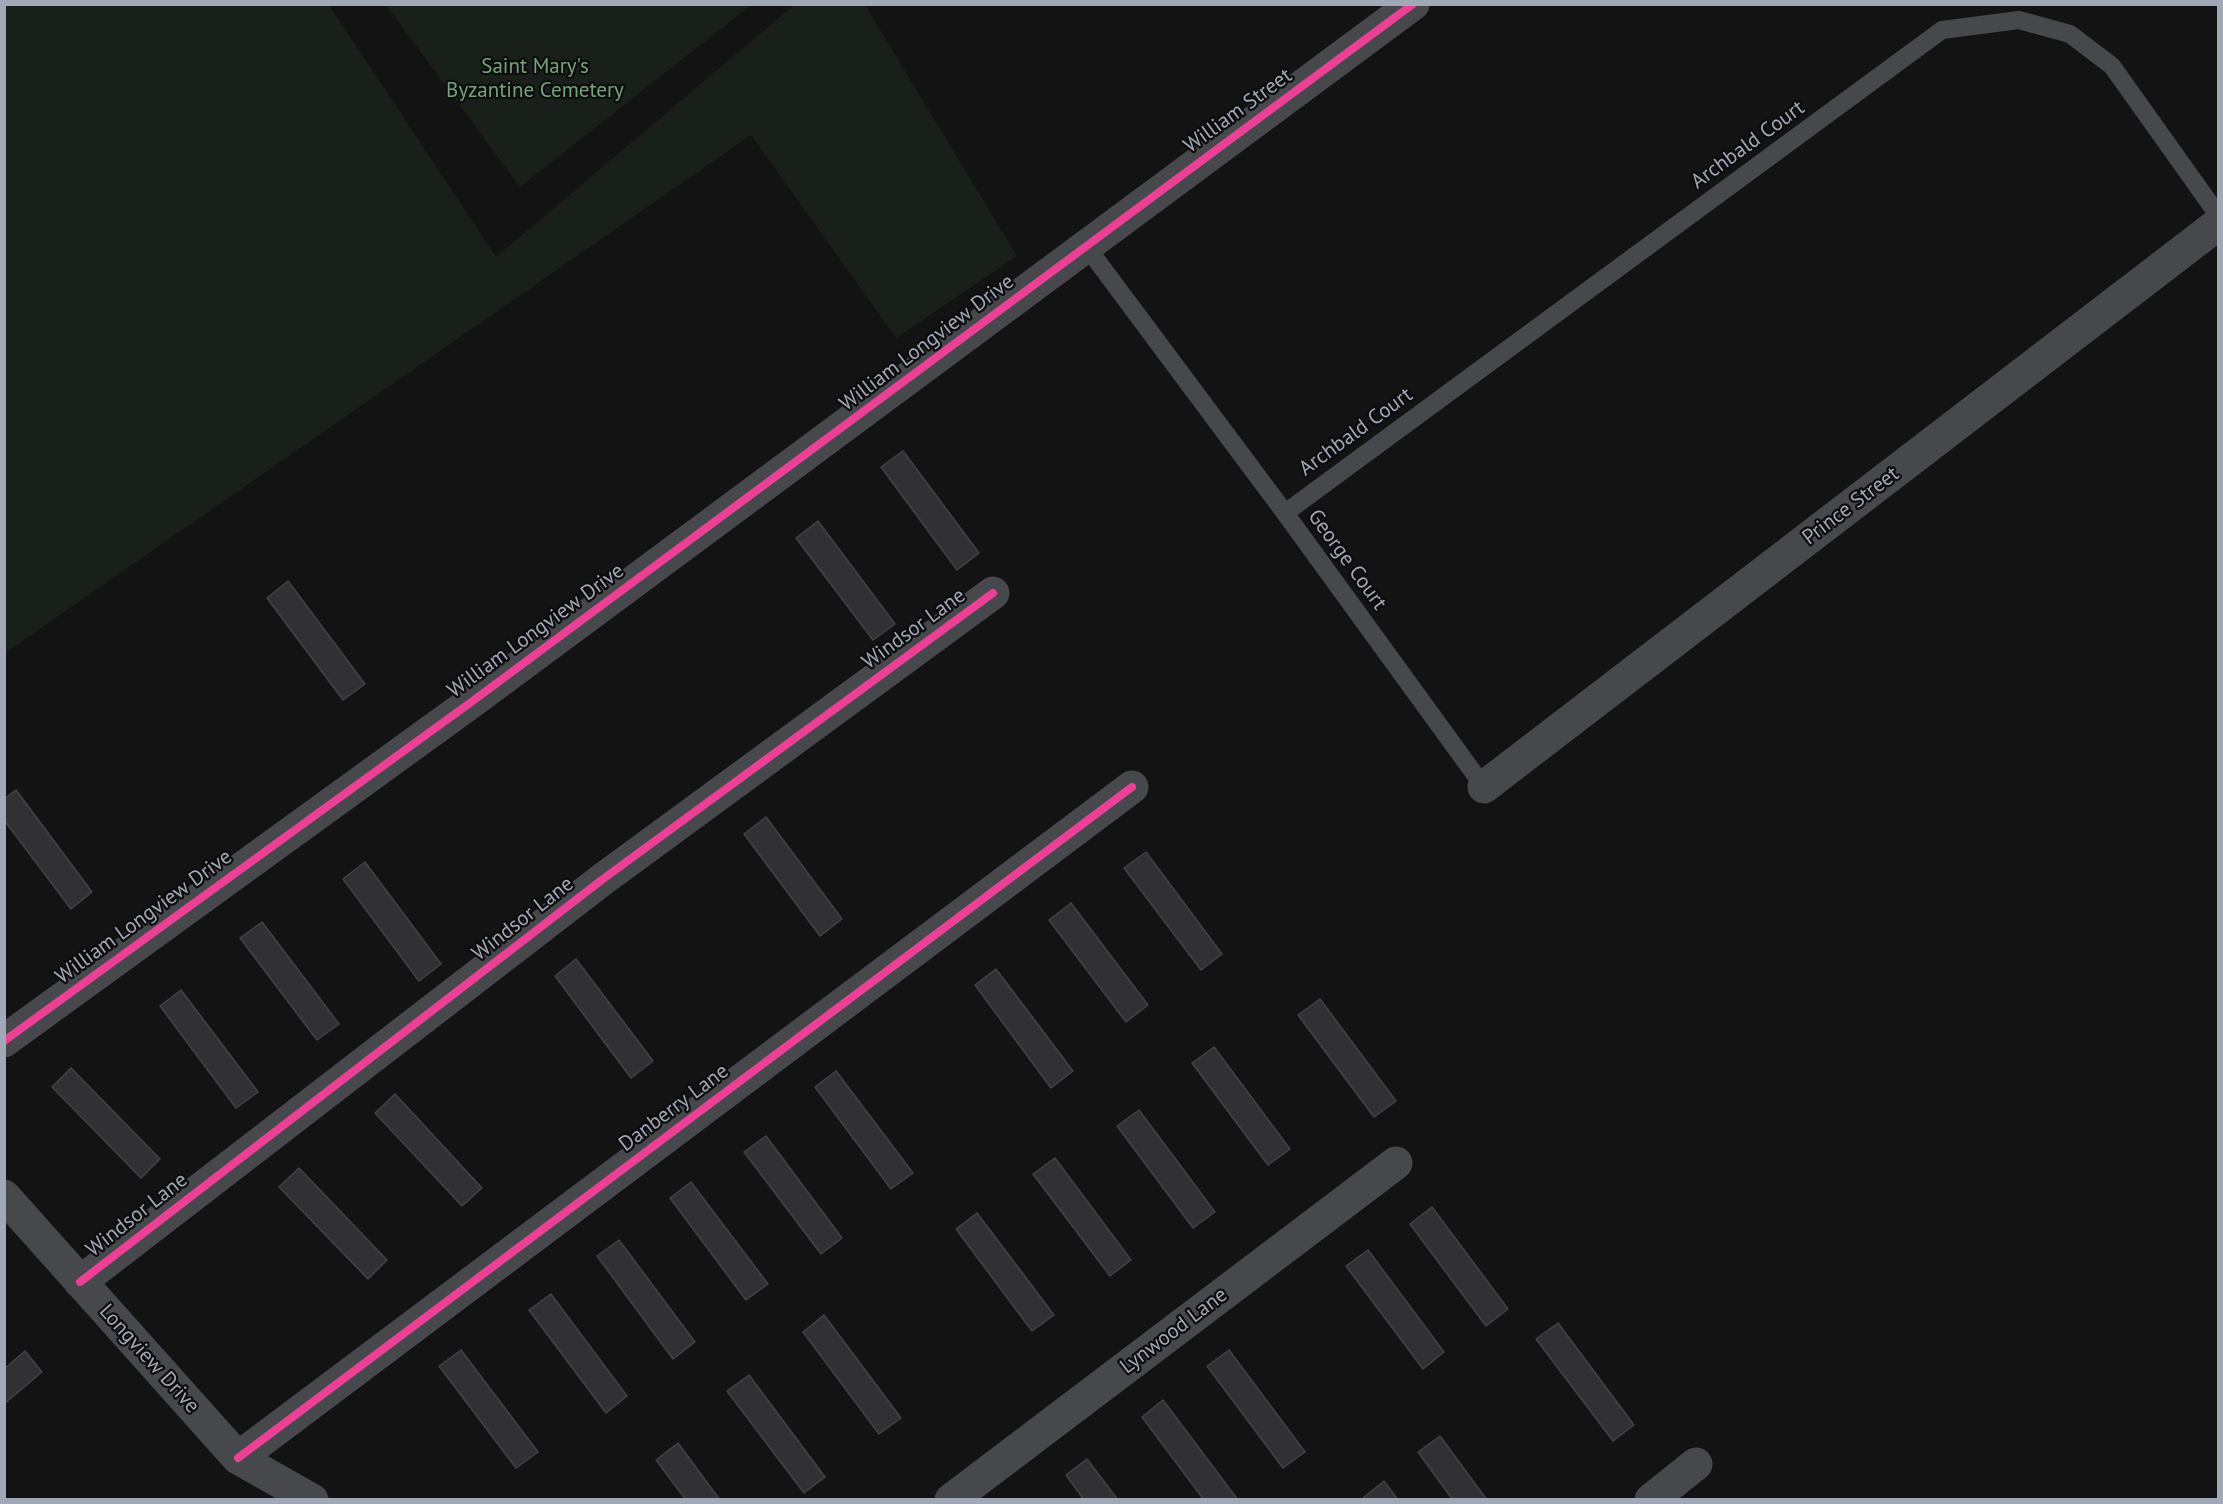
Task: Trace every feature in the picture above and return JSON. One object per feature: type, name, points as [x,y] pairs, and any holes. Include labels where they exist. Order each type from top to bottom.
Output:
[{"type":"street","name":"William Street","points":[[1086,246],[1413,4]]},
{"type":"street","name":"Prince Street","points":[[1484,788],[2218,224]]},
{"type":"street","name":"William Longview Drive","points":[[4,1041],[484,693],[951,349],[1086,246]]},
{"type":"street","name":"Windsor Lane","points":[[80,1281],[603,879],[993,593]]},
{"type":"street","name":"Danberry Lane","points":[[238,1458],[1132,787]]},
{"type":"street","name":"Lynwood Lane","points":[[951,1500],[1396,1163]]},
{"type":"street","name":"Longview Drive","points":[[4,1196],[238,1458],[312,1500]]},
{"type":"street","points":[[1651,1500],[1696,1464]]},
{"type":"lane","name":"Archbald Court","points":[[1285,513],[1942,30],[2019,20],[2070,34],[2112,66],[2218,215]]},
{"type":"lane","name":"George Court","points":[[1086,246],[1285,513],[1484,788]]},
{"type":"green space","points":[[5,4],[329,5],[496,257],[794,5],[865,5],[1017,256],[896,338],[751,135],[5,653]]},
{"type":"green space","name":"Saint Mary's Byzantine Cemetery","points":[[386,5],[751,5],[520,187]]},
{"type":"building","points":[[903,451],[979,553],[957,570],[881,467]]},
{"type":"building","points":[[818,521],[895,624],[873,640],[796,538]]},
{"type":"building","points":[[288,581],[365,684],[343,700],[267,598]]},
{"type":"building","points":[[16,790],[92,892],[71,909],[4,820],[4,799]]},
{"type":"building","points":[[766,817],[842,919],[820,936],[744,834]]},
{"type":"building","points":[[1146,852],[1222,954],[1201,970],[1124,868]]},
{"type":"building","points":[[365,862],[441,964],[419,981],[343,879]]},
{"type":"building","points":[[1071,903],[1148,1005],[1126,1022],[1049,920]]},
{"type":"building","points":[[262,922],[339,1024],[317,1040],[240,938]]},
{"type":"building","points":[[576,959],[653,1061],[631,1078],[555,976]]},
{"type":"building","points":[[996,969],[1073,1071],[1051,1088],[975,985]]},
{"type":"building","points":[[181,990],[258,1092],[236,1108],[160,1006]]},
{"type":"building","points":[[1320,999],[1396,1101],[1374,1117],[1298,1015]]},
{"type":"building","points":[[1214,1047],[1290,1149],[1268,1165],[1192,1063]]},
{"type":"building","points":[[71,1068],[160,1159],[141,1178],[52,1087]]},
{"type":"building","points":[[836,1071],[913,1173],[891,1189],[815,1087]]},
{"type":"building","points":[[395,1094],[482,1188],[462,1206],[375,1113]]},
{"type":"building","points":[[1139,1110],[1215,1212],[1193,1228],[1117,1126]]},
{"type":"building","points":[[766,1136],[842,1238],[821,1254],[744,1152]]},
{"type":"building","points":[[1055,1158],[1131,1260],[1110,1276],[1033,1174]]},
{"type":"building","points":[[299,1168],[387,1260],[368,1279],[279,1187]]},
{"type":"building","points":[[691,1182],[768,1284],[746,1300],[670,1198]]},
{"type":"building","points":[[1432,1207],[1508,1309],[1486,1326],[1410,1224]]},
{"type":"building","points":[[977,1213],[1054,1315],[1032,1331],[956,1229]]},
{"type":"building","points":[[619,1240],[695,1342],[673,1359],[597,1256]]},
{"type":"building","points":[[1368,1250],[1444,1352],[1423,1369],[1346,1266]]},
{"type":"building","points":[[551,1294],[627,1396],[606,1413],[529,1310]]},
{"type":"building","points":[[824,1315],[901,1418],[879,1434],[803,1332]]},
{"type":"building","points":[[1558,1323],[1634,1425],[1613,1441],[1536,1339]]},
{"type":"building","points":[[461,1350],[538,1452],[516,1468],[439,1366]]},
{"type":"building","points":[[1229,1350],[1305,1452],[1283,1468],[1207,1366]]},
{"type":"building","points":[[25,1351],[42,1372],[4,1404],[4,1369]]},
{"type":"building","points":[[749,1375],[825,1477],[804,1493],[727,1391]]},
{"type":"building","points":[[1163,1400],[1238,1500],[1204,1500],[1142,1417]]},
{"type":"building","points":[[1440,1436],[1487,1500],[1453,1500],[1418,1452]]},
{"type":"building","points":[[678,1443],[720,1500],[686,1500],[656,1460]]},
{"type":"building","points":[[1087,1459],[1118,1500],[1084,1500],[1066,1475]]},
{"type":"building","points":[[1384,1481],[1398,1500],[1364,1500],[1363,1498]]},
{"type":"cycle path","points":[[4,1041],[474,700],[1413,4]]},
{"type":"cycle path","points":[[80,1282],[603,879],[993,593]]},
{"type":"cycle path","points":[[238,1458],[1132,787]]}]
